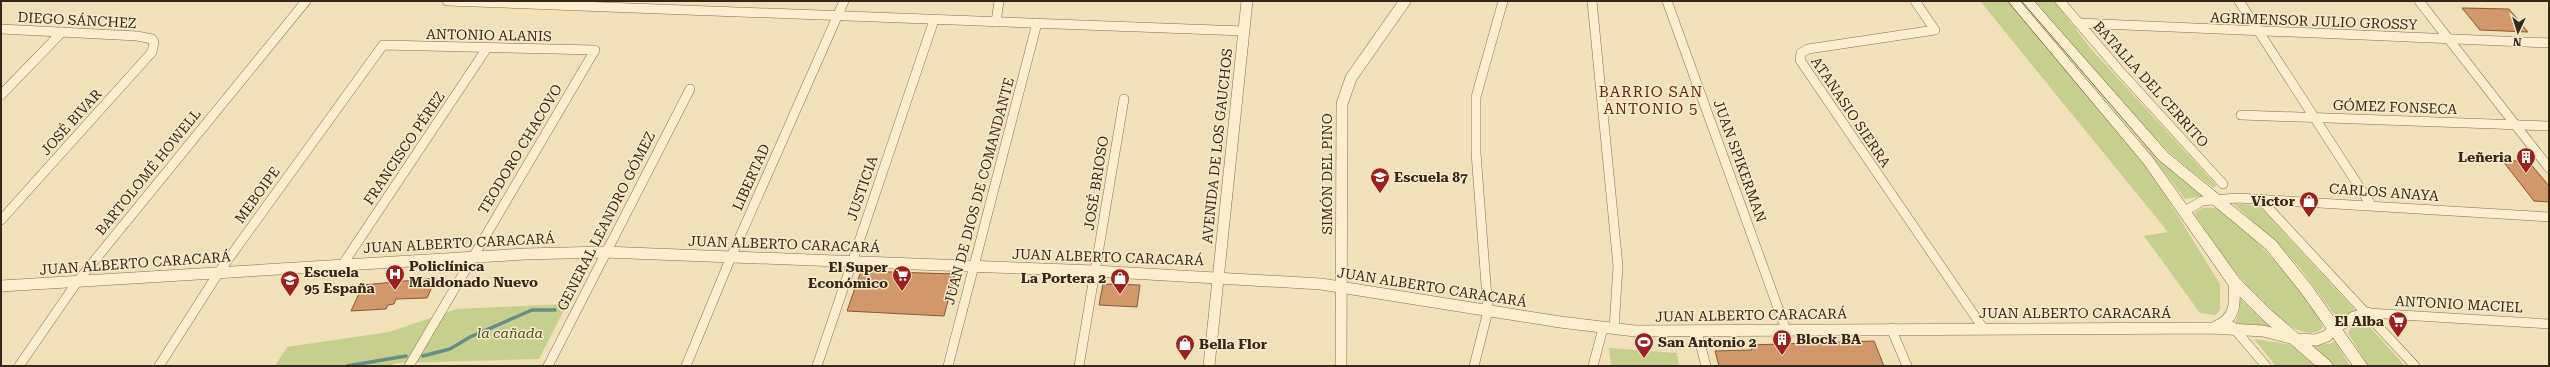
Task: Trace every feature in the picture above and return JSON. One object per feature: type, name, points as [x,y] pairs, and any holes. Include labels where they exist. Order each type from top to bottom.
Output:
[{"type":"main road","points":[[2014,1],[2131,138],[2185,211],[2213,255],[2234,282],[2326,366]]},
{"type":"main road","points":[[2028,1],[2164,156],[2270,245],[2292,269],[2361,366]]},
{"type":"street","name":"BARTOLOMÉ HOWELL","points":[[19,366],[77,282],[306,1]]},
{"type":"street","points":[[447,1],[563,4],[934,20],[1244,31]]},
{"type":"street","name":"LIBERTAD","points":[[686,366],[731,257],[844,1]]},
{"type":"street","points":[[996,22],[999,1]]},
{"type":"street","name":"AVENIDA DE LOS GAUCHOS","points":[[1209,366],[1247,1]]},
{"type":"street","name":"SIMÓN DEL PINO","points":[[1341,366],[1342,104],[1351,78],[1405,1]]},
{"type":"street","points":[[1474,366],[1488,311],[1476,153],[1476,97],[1503,1]]},
{"type":"street","points":[[1592,1],[1618,266],[1608,328],[1593,366]]},
{"type":"street","name":"JUAN SPIKERMAN","points":[[1667,1],[1786,330]]},
{"type":"street","name":"ATANASIO SIERRA","points":[[1915,1],[1935,27],[1935,30],[1808,49],[1801,53],[1800,60],[1983,328]]},
{"type":"street","name":"BATALLA DEL CERRITO","points":[[2060,1],[2223,184]]},
{"type":"street","points":[[2239,1],[2371,205]]},
{"type":"street","points":[[2418,1],[2549,168]]},
{"type":"street","name":"JUSTICIA","points":[[817,366],[934,20]]},
{"type":"street","name":"AGRIMENSOR JULIO GROSSY","points":[[2078,23],[2260,32],[2549,43]]},
{"type":"street","name":"JUAN DE DIOS DE COMANDANTE","points":[[948,366],[1037,24]]},
{"type":"street","name":"DIEGO SÁNCHEZ","points":[[1,28],[136,36],[152,39]]},
{"type":"street","points":[[1,95],[62,32]]},
{"type":"street","name":"JOSÉ BIVAR","points":[[1,220],[152,52],[154,42],[152,39]]},
{"type":"street","name":"ANTONIO ALANIS","points":[[383,45],[595,50]]},
{"type":"street","name":"MEBOIPE","points":[[159,366],[219,272],[383,45]]},
{"type":"street","name":"FRANCISCO PÉREZ","points":[[343,264],[488,48]]},
{"type":"street","name":"TEODORO CHACOVO","points":[[409,366],[595,50]]},
{"type":"street","name":"GENERAL LEANDRO GÓMEZ","points":[[548,366],[604,252],[690,89]]},
{"type":"street","name":"JOSÉ BRIOSO","points":[[1079,366],[1124,99]]},
{"type":"street","name":"GÓMEZ FONSECA","points":[[2241,115],[2549,126]]},
{"type":"street","points":[[2260,199],[2368,313],[2415,366]]},
{"type":"street","name":"CARLOS ANAYA","points":[[2185,211],[2191,204],[2216,200],[2260,199],[2549,217]]},
{"type":"street","name":"JUAN ALBERTO CARACARÁ","points":[[1,286],[343,264],[604,252],[1218,277],[1341,288],[1608,328],[1697,332],[1891,328],[2211,328],[2232,325],[2295,339],[2321,339],[2334,328],[2354,317],[2368,313]]},
{"type":"street","points":[[2234,282],[2234,310],[2232,325],[2266,366]]},
{"type":"street","name":"ANTONIO MACIEL","points":[[2368,313],[2549,324]]},
{"type":"street","points":[[1891,328],[1907,366]]},
{"type":"street","points":[[1697,332],[1704,365]]},
{"type":"green space","points":[[1980,1],[2008,1],[2126,139],[2165,195],[2220,284],[2220,310],[2215,315],[2200,313],[2144,236],[2168,232]]},
{"type":"green space","points":[[2021,1],[2023,1],[2204,196],[2185,199],[2137,137]]},
{"type":"green space","points":[[2035,1],[2054,1],[2091,49],[2216,185],[2214,188],[2188,169],[2164,147],[2118,100]]},
{"type":"green space","points":[[2233,203],[2259,206],[2355,310],[2337,318],[2300,268],[2280,246]]},
{"type":"green space","points":[[2202,208],[2214,208],[2220,210],[2245,230],[2294,284],[2318,317],[2323,328],[2308,333],[2290,326],[2271,311],[2251,291],[2216,246],[2194,213]]},
{"type":"green space","points":[[2239,297],[2271,327],[2235,323],[2240,309]]},
{"type":"green space","name":"la cañada","points":[[567,304],[539,359],[396,363],[389,366],[275,366],[287,347],[389,332],[457,309]]},
{"type":"green space","points":[[2359,323],[2368,325],[2405,366],[2368,366],[2348,333],[2352,326]]},
{"type":"green space","points":[[2254,339],[2293,345],[2315,366],[2276,366]]},
{"type":"green space","points":[[2335,341],[2350,366],[2335,366],[2312,345],[2329,344]]},
{"type":"green space","name":"San Antonio 2","points":[[1609,348],[1677,353],[1679,366],[1611,366]]},
{"type":"building","points":[[2462,8],[2509,9],[2528,32],[2480,30]]},
{"type":"building","name":"Leñeria","points":[[2502,160],[2529,162],[2549,186],[2549,202],[2534,201]]},
{"type":"building","name":"El Super Económico","points":[[861,271],[955,274],[944,316],[847,311]]},
{"type":"building","name":"Policlínica Maldonado Nuevo","points":[[436,278],[427,298],[396,299],[394,304],[388,305],[386,309],[351,311],[363,285]]},
{"type":"building","name":"La Portera 2","points":[[1103,284],[1140,285],[1137,307],[1099,305]]},
{"type":"building","points":[[1874,341],[1884,366],[1719,366],[1715,351],[1752,350],[1750,345]]},
{"type":"waterway","points":[[423,356],[450,349],[470,337],[532,310],[555,310]]},
{"type":"waterway","points":[[347,366],[406,356]]},
{"type":"place","name":"Leñeria","points":[[2526,174]]},
{"type":"place","name":"Escuela 87","points":[[1380,194]]},
{"type":"place","name":"Victor","points":[[2309,218]]},
{"type":"place","name":"Policlínica Maldonado Nuevo","points":[[395,291]]},
{"type":"place","name":"El Super Económico","points":[[902,292]]},
{"type":"place","name":"La Portera 2","points":[[1120,295]]},
{"type":"place","name":"Escuela 95 España","points":[[290,297]]},
{"type":"place","name":"El Alba","points":[[2398,338]]},
{"type":"place","name":"Block BA","points":[[1782,356]]},
{"type":"place","name":"San Antonio 2","points":[[1644,359]]},
{"type":"place","name":"Bella Flor","points":[[1185,361]]},
{"type":"district","name":"BARRIO SAN ANTONIO 5","points":[[1651,100]]}]
